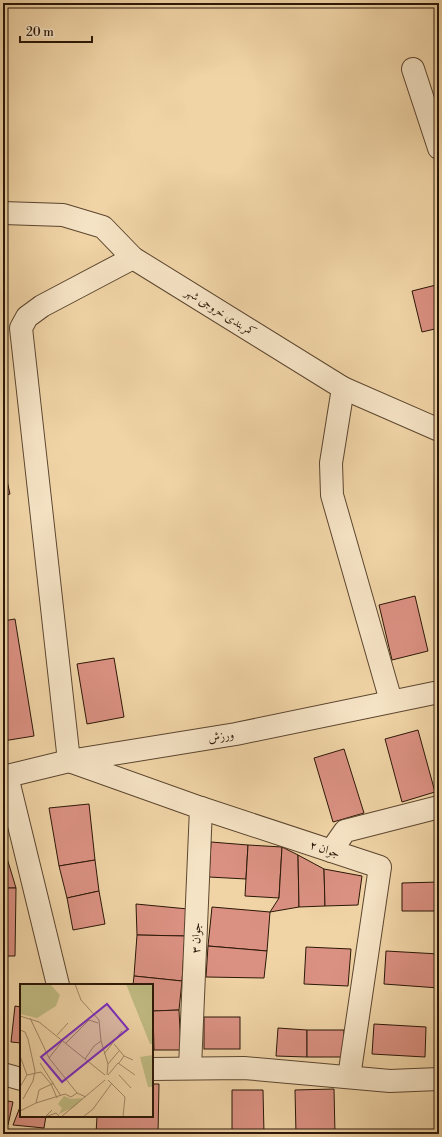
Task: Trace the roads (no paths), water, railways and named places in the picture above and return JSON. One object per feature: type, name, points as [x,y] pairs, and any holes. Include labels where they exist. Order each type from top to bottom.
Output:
[{"type":"street","points":[[413,69],[439,148]]},
{"type":"street","name":"کمربندی خروجی شهر","points":[[3,213],[63,215],[103,227],[133,258],[343,388],[439,430]]},
{"type":"street","points":[[69,761],[21,328],[27,317],[42,306],[133,258]]},
{"type":"street","points":[[343,388],[331,463],[332,495],[391,701]]},
{"type":"street","name":"ورزش","points":[[5,777],[69,761],[236,734],[439,692]]},
{"type":"street","name":"جوان ۲","points":[[69,761],[201,808],[380,867],[349,1077]]},
{"type":"street","points":[[5,777],[58,984]]},
{"type":"street","points":[[332,851],[345,831],[439,807]]},
{"type":"street","name":"جوان ۳","points":[[190,1068],[201,808]]},
{"type":"street","points":[[153,1069],[244,1068],[390,1081],[439,1079]]},
{"type":"street","points":[[3,1074],[20,1079]]}]
